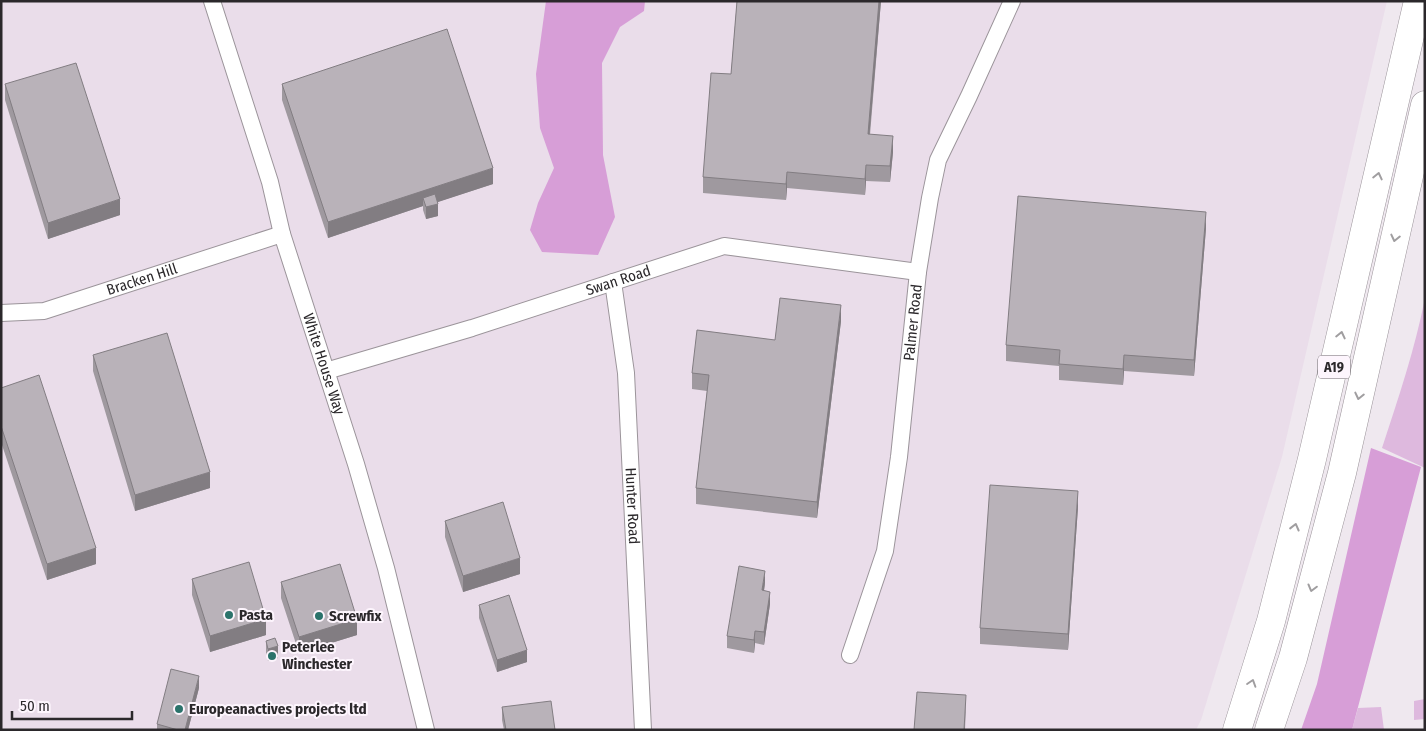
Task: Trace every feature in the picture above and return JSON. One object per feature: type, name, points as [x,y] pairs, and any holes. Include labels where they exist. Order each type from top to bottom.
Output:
[{"type":"highway","name":"A19","points":[[1237,730],[1271,621],[1303,498],[1418,1]]},
{"type":"highway","name":"A19","points":[[1269,730],[1293,658],[1342,473],[1425,105]]},
{"type":"street","name":"White House Way","points":[[212,1],[270,182],[282,234],[356,464],[384,559],[426,730]]},
{"type":"street","name":"Palmer Road","points":[[850,655],[885,551],[899,457],[918,272],[938,160],[1012,1]]},
{"type":"street","name":"Bracken Hill","points":[[1,313],[44,311],[282,234]]},
{"type":"street","name":"Swan Road","points":[[326,371],[472,328],[724,246],[918,272]]},
{"type":"street","name":"Hunter Road","points":[[613,282],[626,373],[643,730]]},
{"type":"shaded area","points":[[1,1],[1387,1],[1282,457],[1201,720],[1196,730],[1,730]]},
{"type":"shaded area","points":[[546,1],[645,1],[644,11],[620,27],[602,63],[603,155],[615,217],[598,255],[542,252],[530,230],[538,203],[554,168],[540,128],[536,74]]},
{"type":"shaded area","points":[[1425,298],[1425,468],[1382,448],[1411,355]]},
{"type":"shaded area","points":[[1371,448],[1421,467],[1352,730],[1301,730],[1317,684]]},
{"type":"shaded area","points":[[1425,699],[1425,719],[1414,720],[1414,701]]},
{"type":"shaded area","points":[[1381,707],[1384,730],[1352,730],[1358,708]]},
{"type":"building","points":[[737,1],[879,1],[868,134],[893,136],[890,166],[866,165],[865,179],[787,172],[786,184],[703,177],[711,73],[731,74]]},
{"type":"building","points":[[447,29],[493,168],[328,222],[282,84]]},
{"type":"building","points":[[76,63],[120,199],[48,223],[5,84]]},
{"type":"building","points":[[435,194],[438,204],[426,207],[423,198]]},
{"type":"building","points":[[1018,196],[1206,212],[1194,360],[1124,355],[1123,369],[1059,364],[1060,350],[1006,345]]},
{"type":"building","points":[[780,298],[841,305],[817,502],[696,488],[709,375],[692,373],[697,330],[775,340]]},
{"type":"building","points":[[167,333],[210,472],[135,495],[93,355]]},
{"type":"building","points":[[39,375],[96,548],[47,564],[1,426],[1,388]]},
{"type":"building","points":[[990,485],[1078,491],[1068,634],[980,628]]},
{"type":"building","points":[[503,502],[520,558],[463,576],[445,521]]},
{"type":"building","name":"Pasta","points":[[249,562],[266,619],[210,636],[192,579]]},
{"type":"building","name":"Screwfix","points":[[340,564],[357,619],[299,637],[281,582]]},
{"type":"building","points":[[739,566],[765,571],[762,590],[770,592],[764,632],[755,631],[754,640],[727,636]]},
{"type":"building","points":[[509,595],[527,650],[497,660],[479,605]]},
{"type":"building","points":[[275,638],[278,646],[268,649],[266,641]]},
{"type":"building","name":"Europeanactives projects ltd","points":[[171,669],[199,676],[185,730],[157,724]]},
{"type":"building","points":[[917,692],[966,695],[964,730],[914,730]]},
{"type":"building","points":[[551,701],[555,730],[506,730],[502,707]]},
{"type":"place","name":"Pasta","points":[[229,615]]},
{"type":"place","name":"Screwfix","points":[[319,616]]},
{"type":"place","name":"Peterlee Winchester","points":[[272,656]]},
{"type":"place","name":"Europeanactives projects ltd","points":[[179,709]]}]
